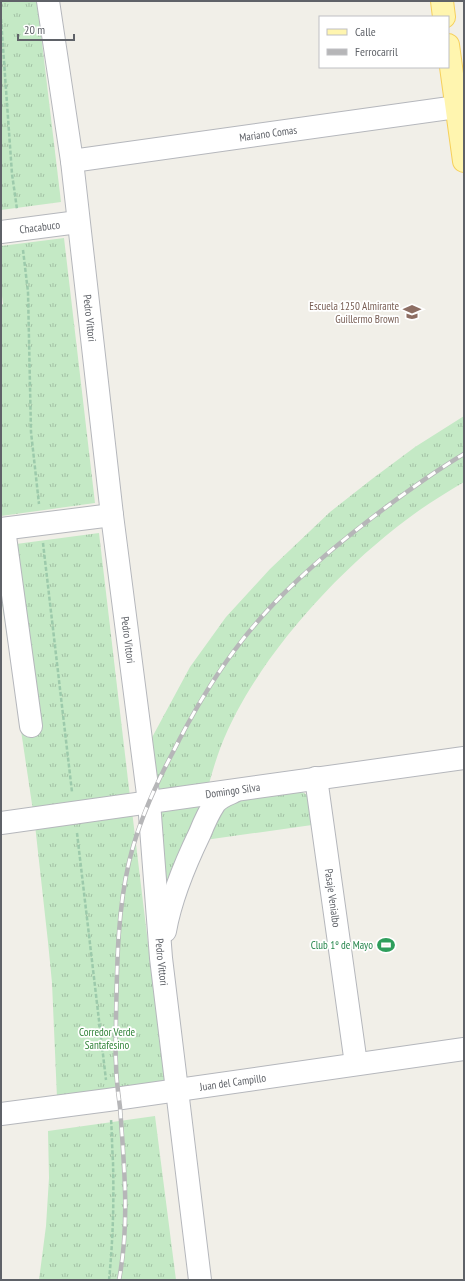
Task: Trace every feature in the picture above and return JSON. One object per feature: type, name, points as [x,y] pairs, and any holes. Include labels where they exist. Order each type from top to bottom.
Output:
[{"type":"main road","points":[[442,1],[444,16]]},
{"type":"main road","points":[[449,50],[460,106],[464,161]]},
{"type":"street","name":"Pedro Vittori","points":[[48,1],[72,161],[112,515],[149,802],[161,958],[200,1280]]},
{"type":"street","name":"Mariano Comas","points":[[72,161],[460,106]]},
{"type":"street","name":"Chacabuco","points":[[10,231],[78,222]]},
{"type":"street","points":[[31,726],[3,529],[112,515]]},
{"type":"street","name":"Domingo Silva","points":[[1,823],[464,758]]},
{"type":"street","name":"Pasaje Venialbo","points":[[316,778],[356,1064]]},
{"type":"street","points":[[161,958],[163,940],[170,908],[195,843],[216,802],[223,796],[238,790]]},
{"type":"street","name":"Juan del Campillo","points":[[1,1114],[464,1049]]},
{"type":"path","points":[[1,19],[12,174],[10,231],[28,292],[31,432],[111,1124],[114,1192],[112,1246],[108,1280]]},
{"type":"green space","points":[[1,1],[37,1],[61,202],[1,210]]},
{"type":"green space","points":[[64,238],[95,503],[1,516],[1,305],[3,304],[1,288],[1,246]]},
{"type":"green space","points":[[464,416],[464,482],[420,510],[379,542],[351,566],[299,622],[275,652],[235,714],[221,746],[208,787],[146,795],[142,756],[190,667],[226,617],[270,569],[330,512],[415,447]]},
{"type":"green space","points":[[99,533],[130,797],[33,811],[1,596],[1,546]]},
{"type":"green space","points":[[299,790],[307,795],[312,825],[205,840],[223,809],[235,799]]},
{"type":"green space","points":[[208,800],[161,913],[149,808]]},
{"type":"green space","name":"Corredor Verde Santafesino","points":[[132,811],[165,1084],[57,1098],[52,983],[35,825]]},
{"type":"green space","points":[[155,1116],[176,1280],[39,1280],[46,1226],[49,1178],[48,1131]]},
{"type":"railway","points":[[119,1280],[124,1237],[125,1194],[116,1052],[118,941],[122,901],[129,862],[147,806],[165,767],[201,701],[234,651],[281,596],[335,547],[354,532],[417,484],[464,454]]},
{"type":"place","name":"Escuela 1250 Almirante Guillermo Brown","points":[[412,312]]},
{"type":"place","name":"Club 1º de Mayo","points":[[386,945]]}]
